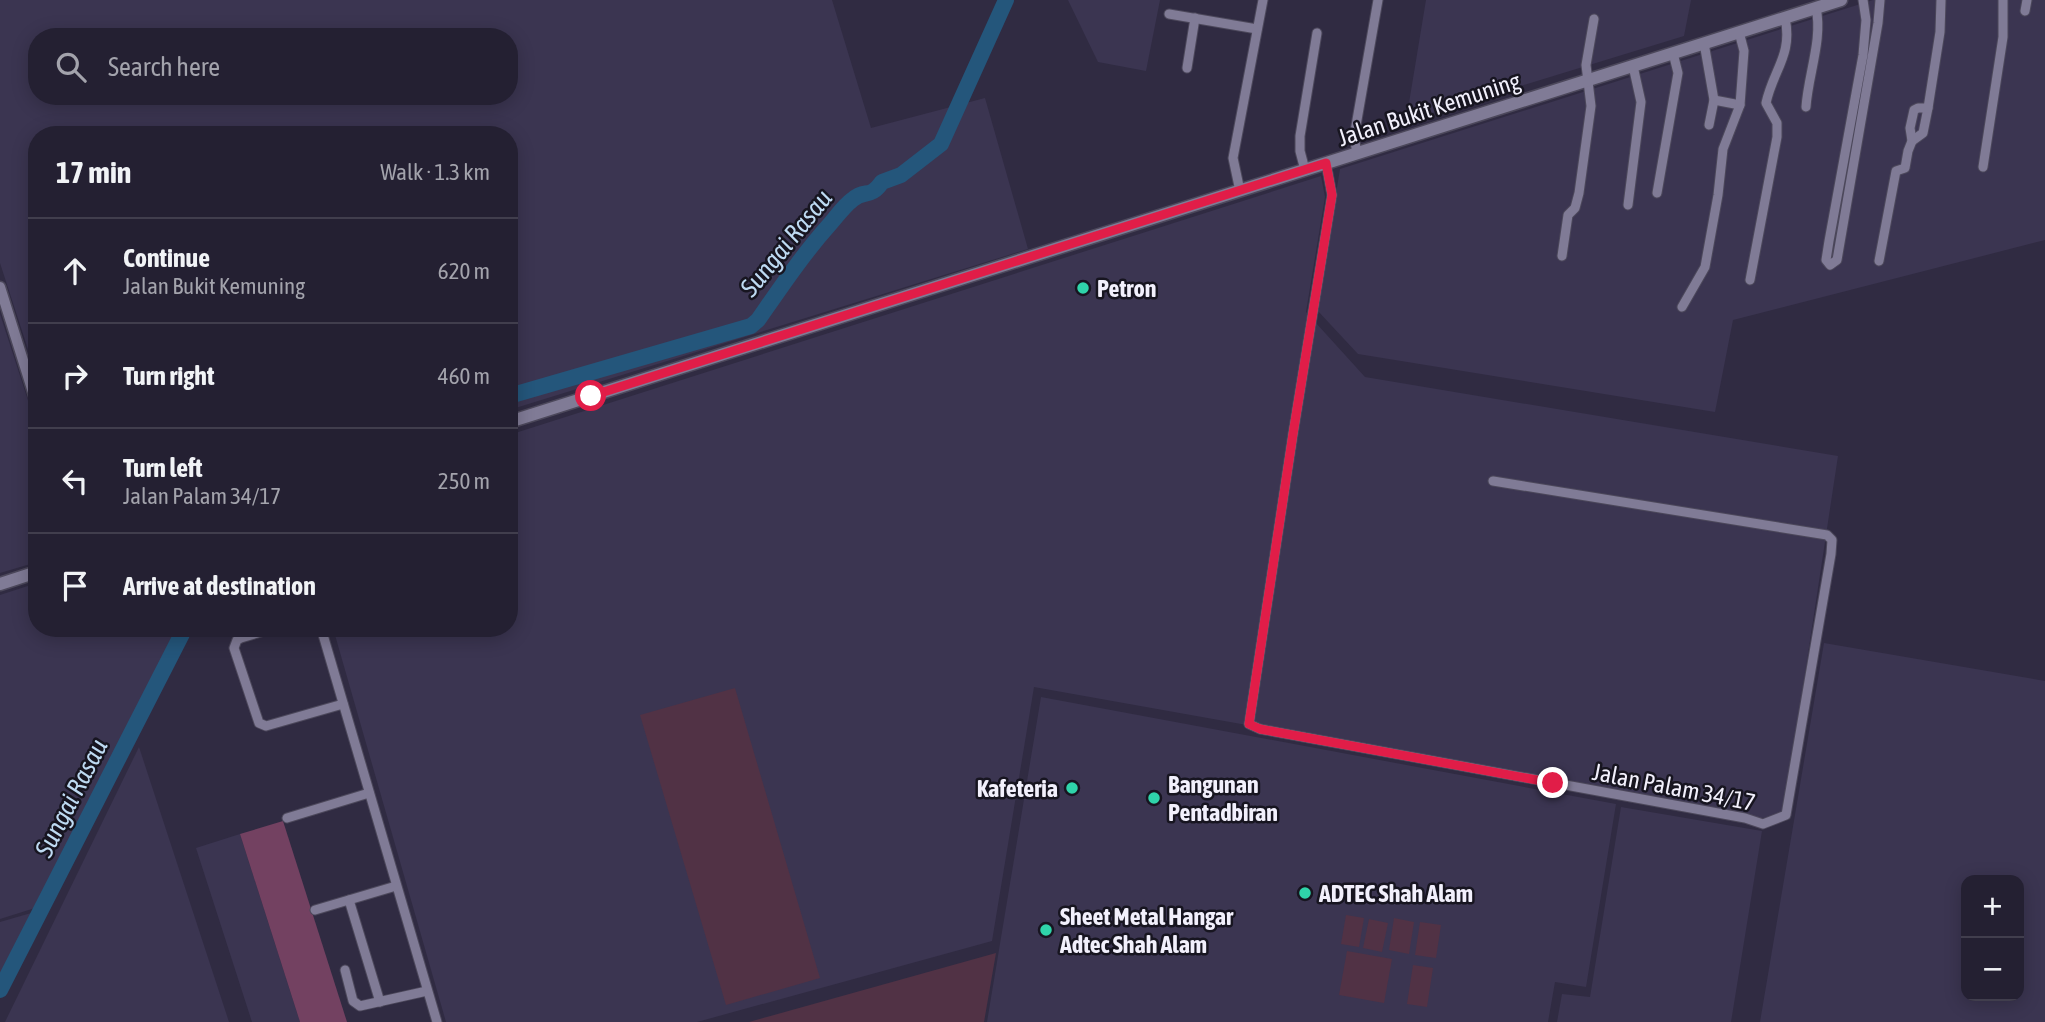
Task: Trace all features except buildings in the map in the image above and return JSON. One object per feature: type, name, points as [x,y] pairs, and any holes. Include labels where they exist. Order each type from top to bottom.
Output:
[{"type":"main road","name":"Jalan Bukit Kemuning","points":[[518,419],[1841,0]]},
{"type":"main road","points":[[0,584],[28,575]]},
{"type":"street","points":[[1240,191],[1233,158],[1263,0]]},
{"type":"street","points":[[1357,153],[1354,137],[1378,0]]},
{"type":"street","points":[[1863,0],[1866,20],[1863,55],[1840,209],[1837,260],[1830,265],[1826,260],[1840,209],[1878,23],[1880,0]]},
{"type":"street","points":[[1912,141],[1923,133],[1940,32],[1941,0]]},
{"type":"street","points":[[1983,167],[2003,37],[2003,0]]},
{"type":"street","points":[[2025,10],[2027,0]]},
{"type":"street","points":[[1806,107],[1819,24],[1816,8]]},
{"type":"street","points":[[1169,14],[1256,29]]},
{"type":"street","points":[[1187,68],[1195,18]]},
{"type":"street","points":[[1750,280],[1776,137],[1777,123],[1766,103],[1769,86],[1779,71],[1788,34],[1785,18]]},
{"type":"street","points":[[1562,256],[1568,215],[1575,208],[1579,193],[1591,106],[1586,65],[1594,19]]},
{"type":"street","points":[[1682,307],[1705,267],[1723,149],[1740,105],[1744,51],[1739,32]]},
{"type":"street","points":[[1306,170],[1300,150],[1300,135],[1317,33]]},
{"type":"street","points":[[1704,43],[1714,100],[1709,125]]},
{"type":"street","points":[[1657,193],[1678,73],[1673,53]]},
{"type":"street","points":[[1628,205],[1641,102],[1633,66]]},
{"type":"street","points":[[1714,100],[1740,105]]},
{"type":"street","points":[[1879,261],[1896,171],[1905,169],[1912,141],[1910,128],[1913,110],[1928,108]]},
{"type":"street","name":"Jalan Palam 34/17","points":[[1326,163],[1332,195],[1249,724],[1260,729],[1745,818],[1763,824],[1786,815],[1832,540],[1827,535],[1818,533],[1493,481]]},
{"type":"street","points":[[0,287],[28,376]]},
{"type":"street","points":[[244,637],[237,640],[234,648],[259,723],[266,726],[343,704]]},
{"type":"street","points":[[324,637],[437,1022]]},
{"type":"street","points":[[287,818],[369,793]]},
{"type":"street","points":[[315,910],[396,886]]},
{"type":"street","points":[[349,900],[380,1002]]},
{"type":"street","points":[[345,970],[356,1004],[360,1006],[427,991]]},
{"type":"shaded area","points":[[0,0],[832,0],[871,128],[985,98],[1028,249],[518,407],[518,126],[28,126],[28,349],[0,263]]},
{"type":"shaded area","points":[[1068,0],[1160,0],[1146,71],[1098,62]]},
{"type":"shaded area","points":[[1426,0],[1691,0],[1684,36],[1406,121]]},
{"type":"shaded area","points":[[1873,0],[2045,0],[2045,240],[1733,320],[1715,412],[1358,354],[1317,310],[1340,169]]},
{"type":"shaded area","points":[[1321,176],[1325,197],[1306,312],[1365,377],[1838,456],[1784,812],[1763,821],[1487,768],[1034,687],[992,941],[697,1022],[446,1022],[336,637],[518,637],[518,432]]},
{"type":"shaded area","points":[[0,314],[28,400],[28,565],[0,573]]},
{"type":"shaded area","points":[[28,586],[28,637],[172,637],[35,908],[0,919],[0,595]]},
{"type":"shaded area","points":[[1824,643],[2045,681],[2045,1022],[1760,1022]]},
{"type":"shaded area","points":[[735,688],[820,978],[726,1005],[640,715]]},
{"type":"shaded area","name":"ADTEC Shah Alam","points":[[1041,697],[1616,804],[1586,987],[1555,982],[1548,1022],[987,1022]]},
{"type":"shaded area","points":[[139,747],[229,1022],[5,1022]]},
{"type":"shaded area","points":[[1621,807],[1762,831],[1731,1022],[1557,1022],[1562,994],[1590,997]]},
{"type":"shaded area","points":[[283,821],[347,1022],[300,1022],[240,834]]},
{"type":"shaded area","points":[[240,834],[300,1022],[252,1022],[196,848]]},
{"type":"shaded area","points":[[38,911],[0,986],[0,922]]},
{"type":"shaded area","points":[[1346,915],[1364,918],[1359,947],[1341,944]]},
{"type":"shaded area","points":[[1394,918],[1414,922],[1409,954],[1389,950]]},
{"type":"shaded area","points":[[1369,919],[1388,923],[1382,952],[1363,948]]},
{"type":"shaded area","points":[[1420,922],[1441,925],[1436,958],[1415,955]]},
{"type":"shaded area","points":[[1347,951],[1392,959],[1384,1003],[1339,995]]},
{"type":"shaded area","points":[[996,953],[984,1022],[749,1022]]},
{"type":"shaded area","points":[[1413,965],[1433,968],[1427,1007],[1407,1004]]},
{"type":"waterway","name":"Sungai Rasau","points":[[518,393],[751,326],[846,205],[857,197],[874,191],[882,182],[901,175],[941,144],[1006,0]]},
{"type":"waterway","name":"Sungai Rasau","points":[[0,990],[180,637]]},
{"type":"place","name":"Petron","points":[[1083,288]]},
{"type":"place","name":"Kafeteria","points":[[1072,788]]},
{"type":"place","name":"Bangunan Pentadbiran","points":[[1154,798]]},
{"type":"place","name":"ADTEC Shah Alam","points":[[1305,893]]},
{"type":"place","name":"Sheet Metal Hangar Adtec Shah Alam","points":[[1046,930]]},
{"type":"route","points":[[591,396],[1326,163],[1332,195],[1249,724],[1260,729],[1553,783]]}]
